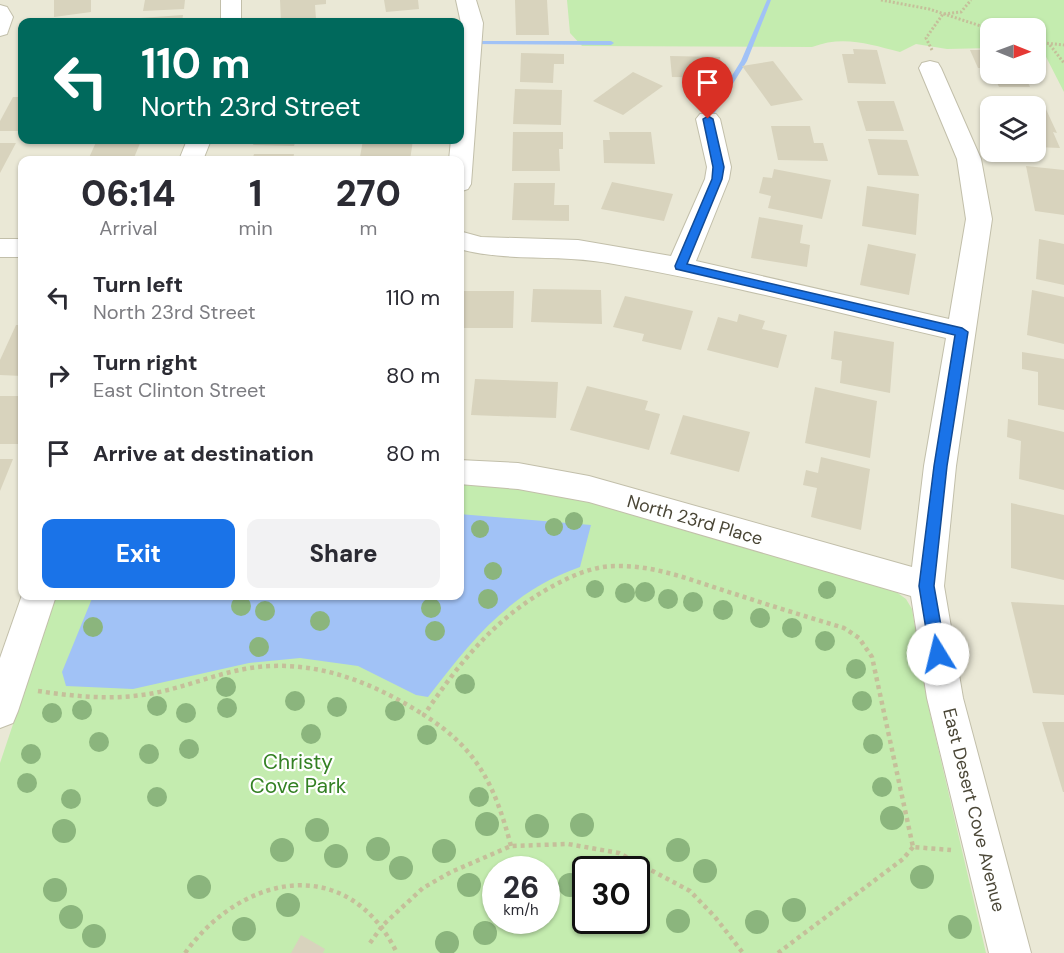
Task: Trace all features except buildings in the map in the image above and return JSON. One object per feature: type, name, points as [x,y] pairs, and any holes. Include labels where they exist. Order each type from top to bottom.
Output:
[{"type":"street","points":[[231,0],[231,18]]},
{"type":"street","points":[[464,130],[472,43],[466,0]]},
{"type":"street","points":[[0,11],[3,17],[0,30]]},
{"type":"street","name":"East Desert Cove Avenue","points":[[931,60],[969,159],[979,219],[940,466],[927,586],[945,698],[1010,953]]},
{"type":"street","points":[[680,266],[717,179],[719,167],[708,119]]},
{"type":"street","points":[[464,241],[481,246],[578,249],[680,266],[962,332]]},
{"type":"street","points":[[0,248],[18,248]]},
{"type":"street","name":"North 23rd Place","points":[[464,472],[518,476],[589,489],[927,586]]},
{"type":"street","points":[[14,701],[38,600]]},
{"type":"path","points":[[881,0],[943,14],[980,26]]},
{"type":"path","points":[[931,60],[926,38],[943,14],[960,12],[971,0]]},
{"type":"path","points":[[1046,44],[1064,45]]},
{"type":"path","points":[[1049,44],[1064,63]]},
{"type":"path","points":[[424,715],[452,674],[486,632],[526,599],[581,572],[613,566],[646,568],[688,578],[844,628],[860,638],[872,657],[897,763],[913,848]]},
{"type":"path","points":[[14,701],[129,697],[192,685],[249,668],[287,665],[340,672],[394,694],[445,727],[481,763],[501,808],[511,846]]},
{"type":"path","points":[[370,943],[383,925],[423,888],[451,872],[511,846],[568,844],[620,853],[690,891],[715,916],[743,953]]},
{"type":"path","points":[[913,848],[958,851]]},
{"type":"path","points":[[777,953],[903,860],[913,848]]},
{"type":"path","points":[[185,953],[202,929],[235,903],[259,891],[288,884],[336,889],[364,904],[383,925],[397,953]]},
{"type":"shaded area","points":[[0,0],[599,0],[980,38],[980,84],[1046,84],[1046,51],[1064,61],[1064,953],[0,953]]},
{"type":"green space","points":[[567,0],[1064,0],[1064,92],[1046,57],[1046,18],[980,18],[980,48],[947,49],[916,44],[900,52],[845,41],[823,43],[812,47],[582,46],[570,33]]},
{"type":"green space","name":"Christy Cove Park","points":[[464,484],[506,486],[585,499],[895,591],[906,599],[912,609],[928,705],[986,953],[0,953],[0,763],[55,600],[464,600]]},
{"type":"water","points":[[464,514],[591,525],[580,567],[555,577],[512,604],[477,637],[428,697],[416,695],[358,666],[300,658],[249,663],[133,689],[66,686],[62,672],[91,600],[464,600]]},
{"type":"waterway","points":[[708,119],[744,61],[769,0]]},
{"type":"waterway","points":[[472,43],[611,43]]},
{"type":"route","points":[[708,119],[719,167],[717,179],[680,266],[962,332],[940,466],[927,586],[938,654]]}]
